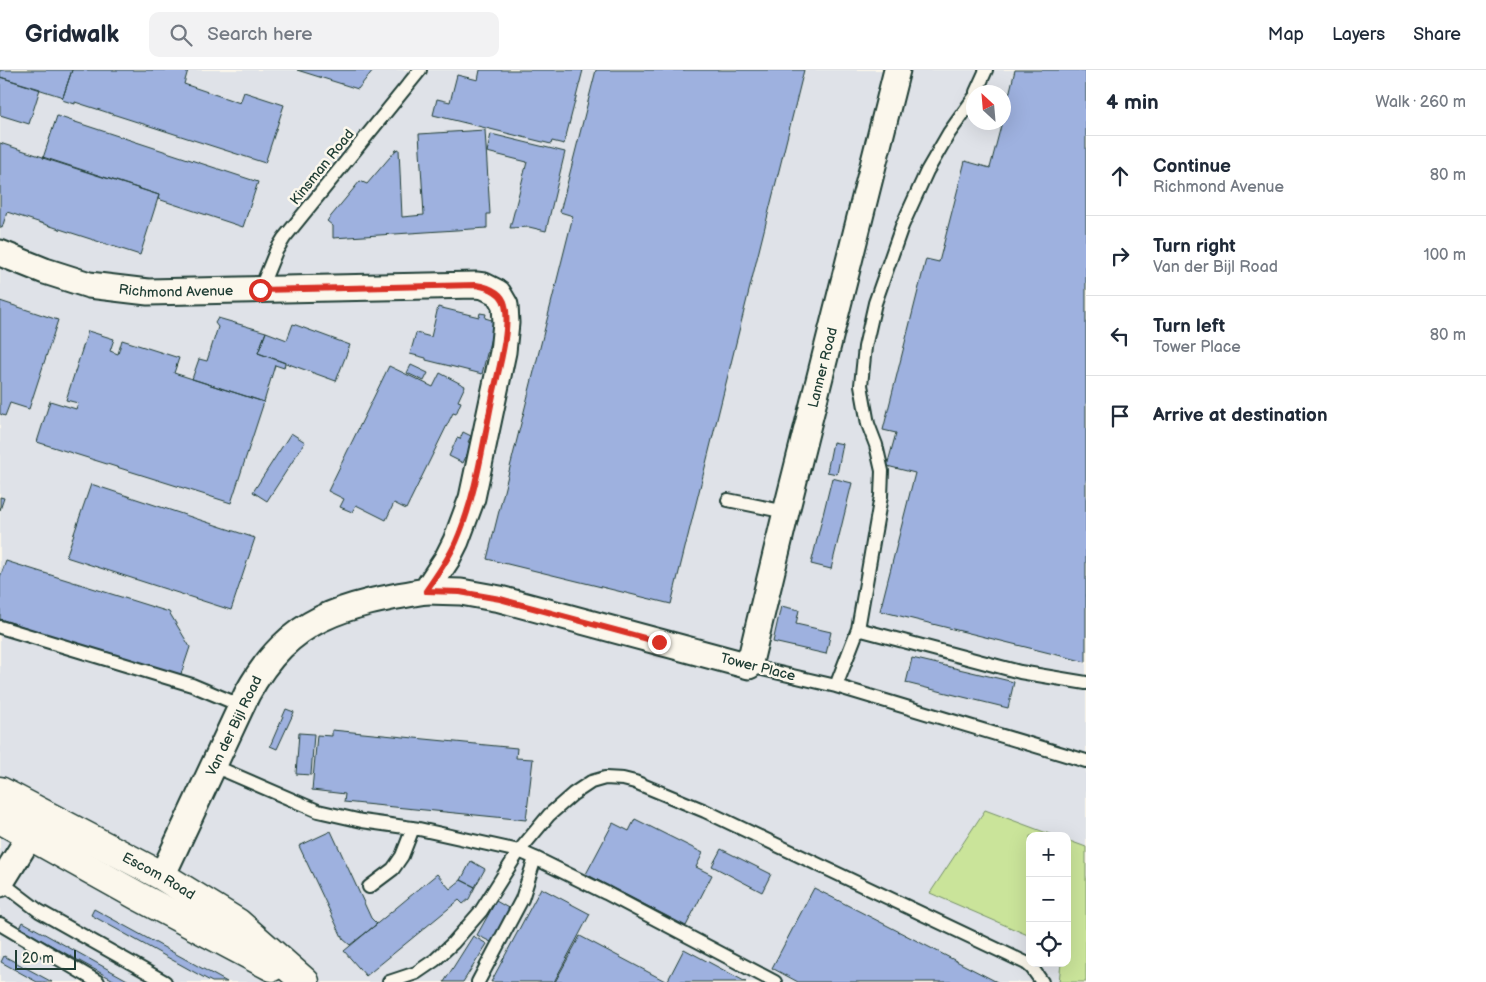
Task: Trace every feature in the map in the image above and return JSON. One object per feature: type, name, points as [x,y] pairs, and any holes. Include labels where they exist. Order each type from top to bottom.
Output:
[{"type":"street","name":"Lanner Road","points":[[749,666],[897,70]]},
{"type":"street","name":"Richmond Avenue","points":[[0,253],[45,271],[89,284],[167,293],[476,285],[492,290],[503,300],[506,310],[506,323],[503,352],[472,498],[456,541],[447,559],[426,591]]},
{"type":"street","name":"Tower Place","points":[[426,591],[460,592],[500,599],[749,666]]},
{"type":"street","name":"Van der Bijl Road","points":[[162,876],[257,674],[276,651],[301,629],[327,615],[354,606],[426,591]]},
{"type":"street","name":"Escom Road","points":[[0,791],[36,825],[300,982]]},
{"type":"street","name":"Escom Road","points":[[0,819],[36,825],[162,876],[238,923],[305,982]]},
{"type":"street","points":[[1,883],[36,825]]},
{"type":"lane","name":"Kinsman Road","points":[[260,290],[276,251],[284,238],[420,70]]},
{"type":"lane","points":[[979,85],[986,70]]},
{"type":"lane","points":[[836,686],[858,629],[881,496],[882,471],[863,402],[861,385],[865,347],[875,303],[906,218],[927,171],[949,133],[966,109]]},
{"type":"lane","points":[[728,500],[786,512]]},
{"type":"lane","points":[[0,627],[192,686],[242,706]]},
{"type":"lane","points":[[858,629],[1020,672],[1086,683]]},
{"type":"lane","name":"Tower Place","points":[[749,666],[836,686],[1086,761]]},
{"type":"lane","points":[[214,766],[318,811],[362,821],[413,828],[519,851],[775,982]]},
{"type":"lane","points":[[389,982],[416,974],[435,960],[481,911],[519,851],[550,815],[573,794],[591,782],[605,778],[635,782],[705,811],[1026,963],[1042,982]]},
{"type":"lane","points":[[368,887],[393,868],[402,856],[413,828]]},
{"type":"lane","points":[[478,982],[522,899],[535,858]]},
{"type":"lane","points":[[1,883],[40,911],[165,982]]},
{"type":"lane","points":[[0,924],[98,982]]},
{"type":"shaded area","points":[[0,70],[1086,70],[1086,982],[0,982]]},
{"type":"green space","points":[[985,810],[1044,832],[1026,832],[1026,934],[930,893]]},
{"type":"green space","points":[[1071,841],[1086,847],[1086,982],[1059,982],[1061,967],[1071,967]]},
{"type":"building","points":[[0,70],[72,70],[63,97],[0,77]]},
{"type":"building","points":[[72,70],[188,70],[184,84],[240,103],[244,92],[284,105],[265,163],[75,102],[75,104],[62,100]]},
{"type":"building","points":[[297,70],[373,70],[358,89]]},
{"type":"building","points":[[480,70],[583,70],[564,144],[552,141],[551,144],[433,115],[437,99],[450,102],[457,75],[478,80]]},
{"type":"building","points":[[596,70],[804,70],[671,604],[487,559],[573,216],[560,212]]},
{"type":"building","points":[[1015,70],[1086,70],[1086,662],[880,611],[915,473],[887,466],[896,433],[883,430],[926,259],[939,262],[965,161],[990,168],[1000,130],[1011,130],[1011,87]]},
{"type":"building","points":[[0,77],[40,89],[29,124],[0,115]]},
{"type":"building","points":[[57,116],[258,182],[243,227],[158,199],[159,195],[43,158]]},
{"type":"building","points":[[485,130],[490,214],[487,214],[487,228],[333,238],[333,226],[327,221],[360,181],[367,184],[396,150],[399,149],[402,217],[424,215],[419,134]]},
{"type":"building","points":[[491,134],[565,152],[546,231],[529,227],[510,228],[527,162],[487,152]]},
{"type":"building","points":[[0,143],[159,195],[140,255],[7,212],[2,228],[0,227]]},
{"type":"building","points":[[0,301],[58,320],[29,409],[10,403],[5,416],[0,414]]},
{"type":"building","points":[[438,307],[479,317],[480,313],[486,314],[485,318],[495,321],[482,374],[410,354],[416,333],[431,337]]},
{"type":"building","points":[[218,318],[266,332],[258,353],[285,363],[284,368],[275,365],[264,402],[192,379],[199,359],[207,361],[218,327],[215,323]]},
{"type":"building","points":[[293,324],[350,345],[336,381],[258,353],[266,332],[287,340]]},
{"type":"building","points":[[88,331],[114,339],[110,351],[118,354],[122,340],[179,358],[174,373],[264,402],[231,503],[37,442],[50,401],[76,409],[78,403],[66,400]]},
{"type":"building","points":[[411,365],[428,373],[424,381],[407,373]]},
{"type":"building","points":[[389,366],[433,387],[440,373],[465,386],[458,401],[461,402],[456,414],[453,413],[406,509],[394,503],[386,520],[356,505],[352,512],[340,507],[344,499],[328,491]]},
{"type":"building","points":[[463,432],[471,436],[468,442],[472,444],[463,463],[449,456],[457,438],[460,439]]},
{"type":"building","points":[[291,433],[305,442],[267,501],[253,492]]},
{"type":"building","points":[[833,442],[843,444],[837,474],[827,472]]},
{"type":"building","points":[[832,478],[852,483],[831,569],[811,564]]},
{"type":"building","points":[[91,484],[255,538],[231,610],[66,557]]},
{"type":"building","points":[[0,497],[4,498],[0,510]]},
{"type":"building","points":[[6,561],[169,612],[190,647],[180,677],[0,619],[0,577]]},
{"type":"building","points":[[781,606],[799,610],[796,624],[831,632],[826,654],[773,642]]},
{"type":"building","points":[[912,658],[1014,682],[1008,708],[906,683]]},
{"type":"building","points":[[286,709],[294,712],[277,749],[270,746]]},
{"type":"building","points":[[332,730],[517,748],[516,758],[533,759],[526,820],[344,802],[345,794],[312,790],[317,735],[332,736]]},
{"type":"building","points":[[299,733],[314,734],[311,775],[296,774]]},
{"type":"building","points":[[635,819],[703,853],[696,867],[712,875],[686,926],[586,874],[613,823],[629,831]]},
{"type":"building","points":[[331,831],[371,918],[377,924],[350,945],[343,939],[299,846]]},
{"type":"building","points":[[721,849],[771,874],[762,892],[712,866]]},
{"type":"building","points":[[471,861],[485,869],[475,887],[461,880]]},
{"type":"building","points":[[437,874],[450,889],[461,880],[475,887],[469,899],[463,904],[459,900],[366,976],[344,951]]},
{"type":"building","points":[[541,888],[590,914],[554,982],[491,982]]},
{"type":"building","points":[[814,888],[997,982],[798,982],[772,968]]},
{"type":"building","points":[[496,901],[510,909],[491,942],[477,935]]},
{"type":"building","points":[[94,909],[227,982],[212,982],[91,915]]},
{"type":"building","points":[[23,922],[131,982],[117,982],[20,928]]},
{"type":"building","points":[[473,936],[487,944],[463,982],[444,982]]},
{"type":"building","points":[[580,936],[667,982],[555,982]]},
{"type":"building","points":[[684,949],[746,982],[667,982]]},
{"type":"building","points":[[4,956],[52,982],[37,982],[1,962]]},
{"type":"route","points":[[260,290],[476,285],[484,286],[498,293],[503,300],[506,310],[503,352],[472,498],[456,541],[447,559],[426,591],[460,592],[500,599],[659,642]]}]
